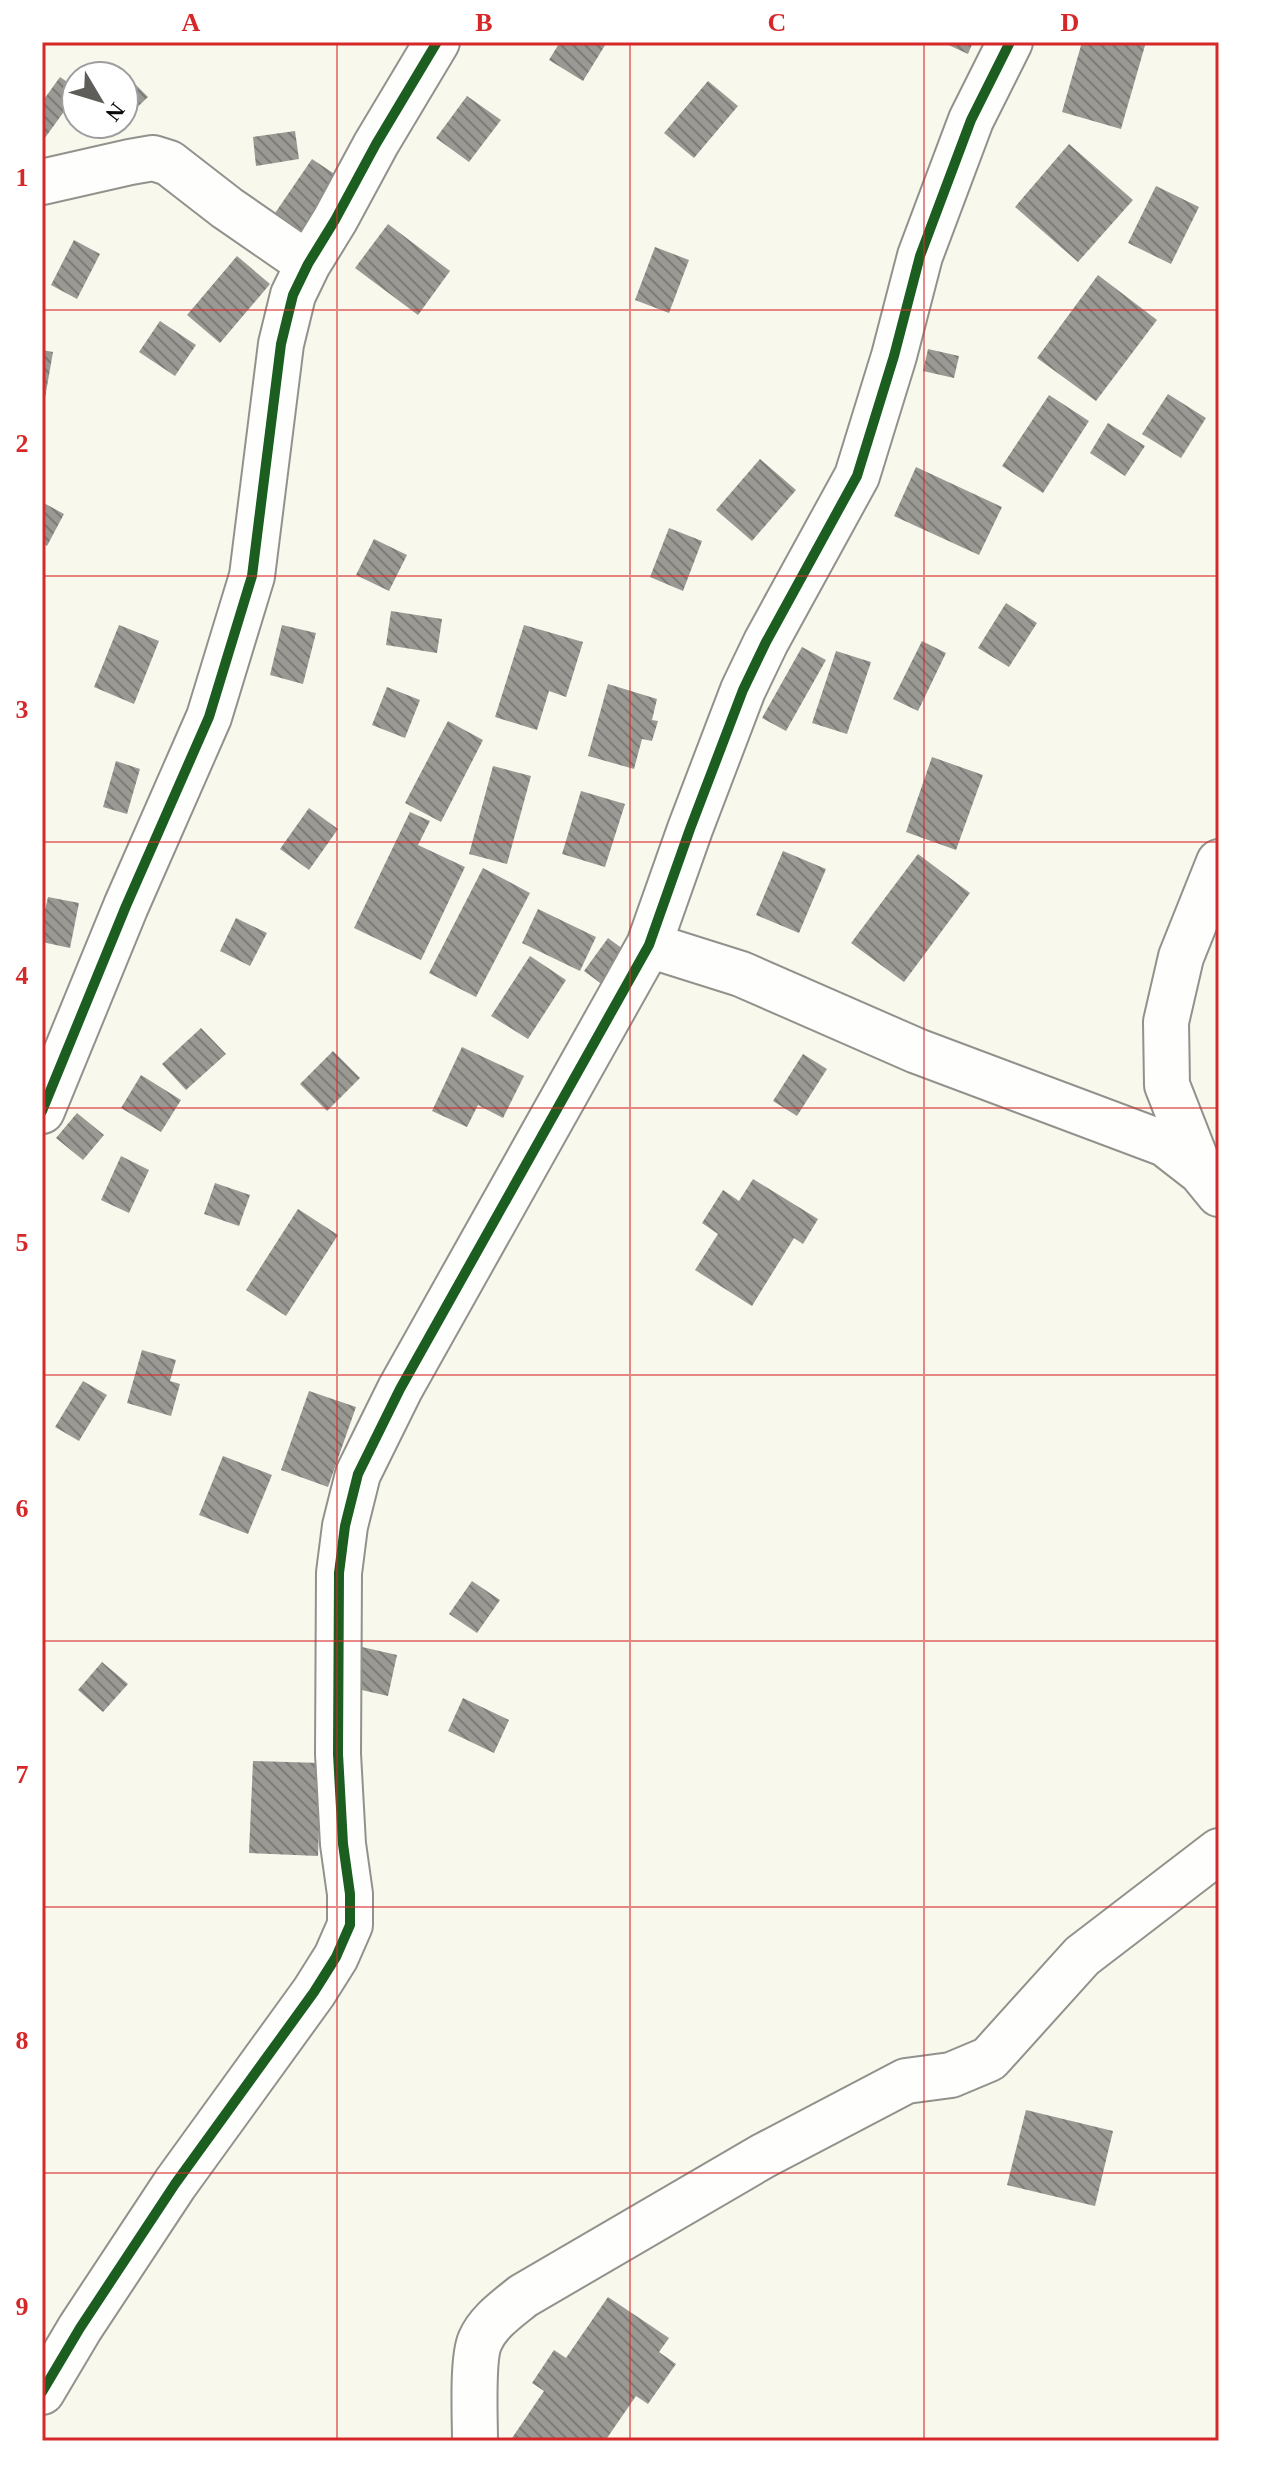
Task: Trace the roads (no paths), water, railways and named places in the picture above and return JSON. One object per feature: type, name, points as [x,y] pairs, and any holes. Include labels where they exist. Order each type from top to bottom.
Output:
[{"type":"street","points":[[42,1111],[126,906],[209,717],[218,689],[252,576],[281,344],[293,295],[437,42]]},
{"type":"street","points":[[42,2392],[80,2328],[175,2184],[314,1992],[336,1957],[350,1925],[338,1754],[339,1573],[345,1526],[358,1474],[400,1389],[649,945],[743,690],[857,476],[894,356],[920,256],[971,120],[1010,42]]},
{"type":"street","points":[[42,182],[153,158],[169,163],[308,264]]},
{"type":"street","points":[[1210,1183],[1167,1085],[1166,1022],[1181,957],[1219,862]]},
{"type":"street","points":[[649,945],[741,974],[917,1051],[1165,1144],[1210,1183]]},
{"type":"street","points":[[475,2441],[479,2342],[496,2318],[523,2296],[763,2156],[906,2081],[951,2075],[989,2059],[1082,1956],[1219,1851]]}]
